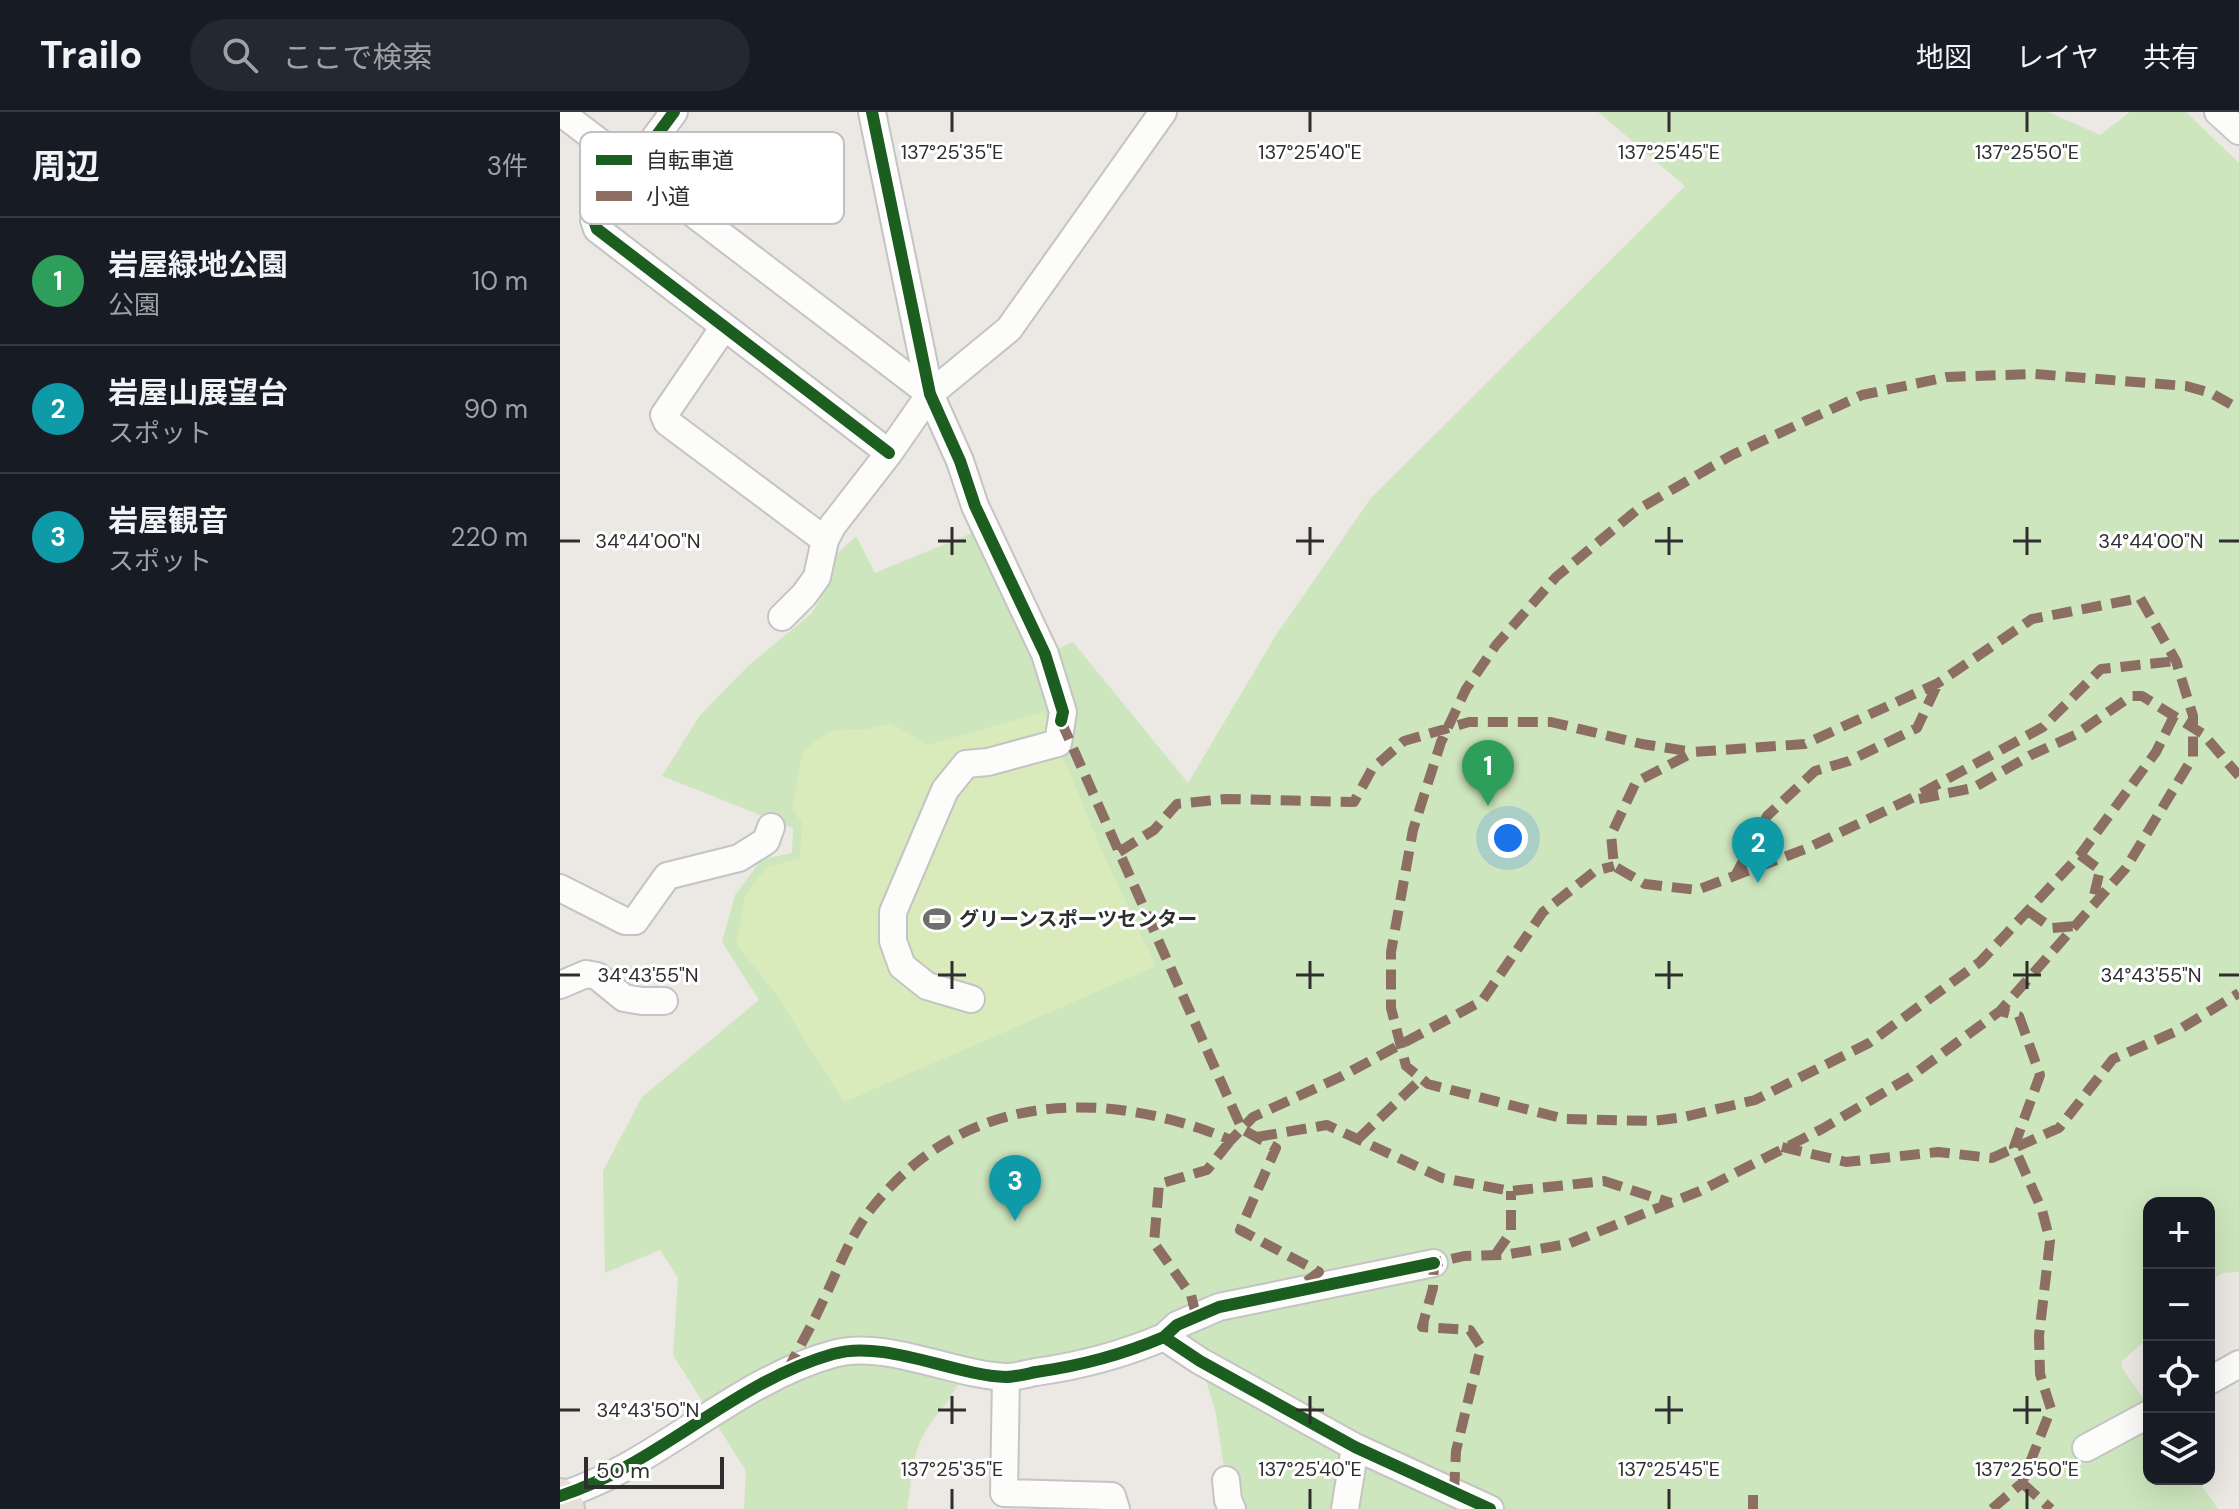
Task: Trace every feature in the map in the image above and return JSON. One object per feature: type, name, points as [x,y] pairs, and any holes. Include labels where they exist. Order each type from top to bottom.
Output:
[{"type":"highway","points":[[560,1498],[564,1509]]},
{"type":"street","points":[[560,112],[585,132]]},
{"type":"street","points":[[659,132],[674,112]]},
{"type":"street","points":[[872,112],[930,394],[960,461],[975,506],[1045,654],[1063,712],[1058,743],[988,762],[966,764],[945,790],[893,912],[893,941],[902,966],[927,986],[971,999]]},
{"type":"street","points":[[782,617],[817,577],[825,540],[930,394],[1009,329],[1163,112]]},
{"type":"street","points":[[2218,112],[2239,131]]},
{"type":"street","points":[[595,224],[597,229],[889,453]]},
{"type":"street","points":[[705,224],[930,394]]},
{"type":"street","points":[[724,327],[664,415],[667,422],[825,540]]},
{"type":"street","points":[[560,888],[625,921],[635,921],[667,876],[739,858],[766,841],[771,827]]},
{"type":"street","points":[[560,985],[586,974],[597,976],[624,998],[664,1001]]},
{"type":"street","points":[[560,1498],[590,1487],[636,1463],[696,1422],[787,1371],[833,1354],[859,1349],[1006,1377],[1063,1368],[1164,1337],[1177,1325],[1219,1307],[1434,1263]]},
{"type":"street","points":[[1164,1337],[1200,1361],[1355,1447],[1434,1496],[1490,1509]]},
{"type":"street","points":[[2215,1378],[2239,1364]]},
{"type":"street","points":[[1006,1377],[1004,1493],[1112,1496],[1116,1509]]},
{"type":"street","points":[[2086,1448],[2143,1417]]},
{"type":"street","points":[[1345,1509],[1355,1447]]},
{"type":"street","points":[[1226,1480],[1232,1509]]},
{"type":"green space","points":[[1598,112],[2048,112],[2100,135],[2130,112],[2186,112],[2239,163],[2239,1272],[2222,1273],[2215,1279],[2215,1197],[2143,1197],[2143,1342],[2122,1361],[2122,1368],[2143,1398],[2143,1485],[2201,1485],[2218,1509],[1233,1509],[1229,1501],[1216,1414],[1200,1360],[1164,1337],[962,1374],[955,1391],[920,1443],[914,1461],[907,1509],[744,1509],[746,1471],[673,1355],[678,1278],[660,1250],[605,1273],[603,1171],[642,1097],[759,1000],[722,942],[735,895],[762,859],[792,853],[793,828],[662,776],[700,715],[748,666],[812,613],[828,586],[837,554],[856,536],[875,573],[979,530],[1046,654],[1073,642],[1188,783],[1276,635],[1371,498],[1685,186]]},
{"type":"green space","name":"グリーンスポーツセンター","points":[[1044,712],[1103,853],[1156,966],[844,1102],[776,994],[736,944],[745,895],[767,867],[800,858],[802,823],[792,808],[803,750],[833,730],[868,729],[891,723],[927,745]]},
{"type":"marked path","points":[[2174,716],[2156,752],[2080,855],[1980,962],[1869,1043],[1755,1100],[1653,1121],[1565,1119],[1428,1084],[1406,1066],[1391,1008],[1391,952],[1413,830],[1441,742],[1466,689],[1496,645],[1556,577],[1637,510],[1732,455],[1862,395],[1947,377],[2035,374],[2186,386],[2211,393],[2239,409]]},
{"type":"marked path","points":[[1992,1509],[2022,1483],[2051,1409],[2040,1374],[2039,1336],[2050,1241],[2042,1210],[2014,1147],[2040,1075],[2019,1016],[2000,1011],[2126,868],[2193,757],[2193,716],[2176,661],[2140,598],[2032,619],[1938,683],[1805,744],[1694,752],[1636,782],[1611,835],[1614,866],[1645,884],[1697,890],[1808,848],[1916,796],[2043,727],[2101,669],[2176,661]]},
{"type":"marked path","points":[[1735,876],[1767,816],[1815,771],[1849,761],[1917,728],[1938,683]]},
{"type":"marked path","points":[[1919,799],[1973,788],[2031,755],[2075,735],[2131,696],[2142,696],[2203,734],[2239,776]]},
{"type":"marked path","points":[[1061,721],[1242,1129],[1276,1148],[1240,1230],[1319,1272],[1299,1287]]},
{"type":"marked path","points":[[1119,852],[1154,830],[1177,804],[1225,799],[1354,802],[1372,769],[1404,741],[1469,722],[1551,722],[1642,744],[1694,752]]},
{"type":"marked path","points":[[2080,855],[2100,870],[2092,904]]},
{"type":"marked path","points":[[787,1371],[864,1219],[908,1170],[948,1141],[991,1121],[1037,1110],[1084,1107],[1133,1112],[1182,1123],[1231,1140],[1253,1117],[1340,1077],[1482,1001],[1543,912],[1595,871],[1614,866]]},
{"type":"marked path","points":[[2028,911],[2052,928],[2075,926]]},
{"type":"marked path","points":[[1782,1147],[1846,1162],[1938,1152],[1992,1158],[2059,1128],[2113,1059],[2177,1031],[2239,993]]},
{"type":"marked path","points":[[1454,1492],[1456,1451],[1481,1347],[1470,1330],[1422,1327],[1433,1288],[1434,1263],[1464,1256],[1504,1255],[1568,1244],[1700,1191],[1822,1129],[1910,1077],[2000,1011],[2007,1012]]},
{"type":"marked path","points":[[1358,1139],[1421,1079]]},
{"type":"marked path","points":[[1257,1137],[1327,1125],[1442,1178],[1511,1191],[1604,1181],[1671,1203]]},
{"type":"marked path","points":[[1196,1315],[1191,1295],[1154,1243],[1159,1184],[1207,1170],[1231,1140]]},
{"type":"marked path","points":[[1495,1255],[1511,1232],[1511,1191]]},
{"type":"marked path","points":[[2022,1483],[2051,1509]]},
{"type":"marked path","points":[[1753,1495],[1753,1509]]},
{"type":"cycle path","points":[[659,132],[674,112]]},
{"type":"cycle path","points":[[872,112],[930,394],[960,461],[975,506],[1045,654],[1063,712],[1061,721]]},
{"type":"cycle path","points":[[595,224],[597,229],[889,453]]},
{"type":"cycle path","points":[[1434,1263],[1219,1307],[1177,1325],[1164,1337],[1200,1361],[1355,1447],[1490,1509]]},
{"type":"cycle path","points":[[560,1496],[630,1465],[762,1384],[833,1354],[874,1351],[985,1375],[1009,1377],[1101,1359],[1164,1337]]},
{"type":"place","name":"岩屋緑地公園","points":[[1488,806]]},
{"type":"place","name":"岩屋山展望台","points":[[1758,883]]},
{"type":"place","name":"グリーンスポーツセンター","points":[[937,919]]},
{"type":"place","name":"岩屋観音","points":[[1015,1221]]}]
